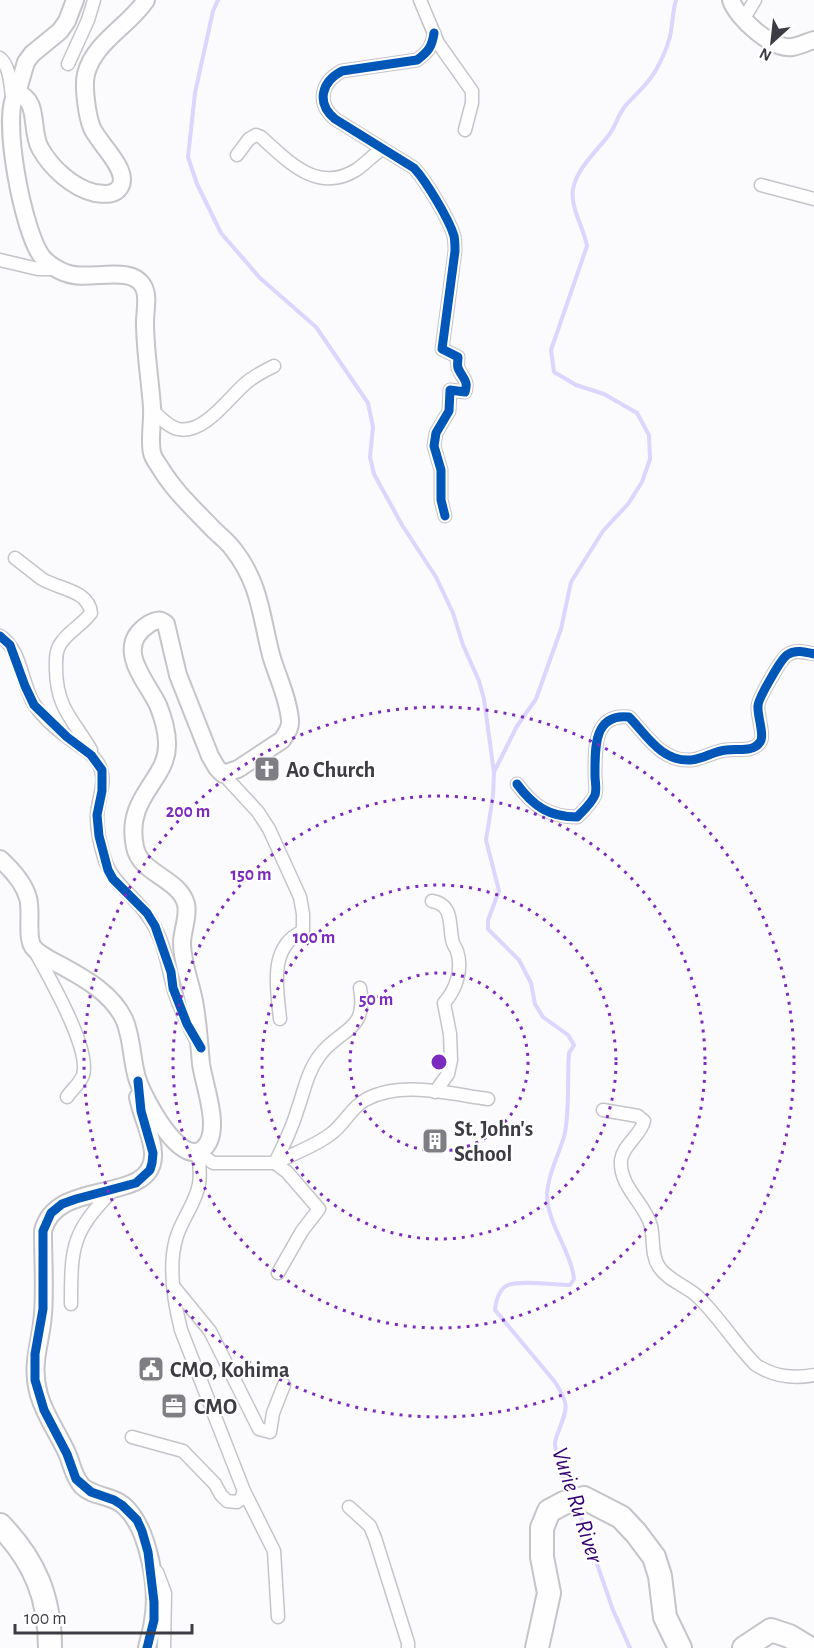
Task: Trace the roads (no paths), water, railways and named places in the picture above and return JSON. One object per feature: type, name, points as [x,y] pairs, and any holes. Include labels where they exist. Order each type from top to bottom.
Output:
[{"type":"highway","points":[[537,1648],[549,1593],[543,1557],[542,1528],[549,1511],[564,1503],[584,1498],[621,1517],[654,1557],[660,1576],[665,1617],[680,1648]]},
{"type":"highway","points":[[0,1525],[11,1536],[37,1575],[46,1601],[50,1648]]},
{"type":"highway","points":[[744,1648],[771,1630],[789,1636],[809,1648]]},
{"type":"main road","points":[[75,0],[67,21],[60,31],[32,54],[26,62],[15,94],[8,104],[5,133],[19,204],[34,244],[44,260],[58,269],[84,277],[120,274],[135,278],[142,283],[146,291],[145,323],[152,410],[152,453],[176,491],[233,549],[260,599],[271,655],[286,700],[290,722],[282,740],[238,769],[223,774],[210,756],[178,675],[171,650],[169,629],[164,621],[155,620],[140,630],[134,640],[134,660],[138,674],[158,705],[167,743],[165,760],[139,802],[132,827],[135,850],[143,863],[181,894],[187,906],[182,944],[185,971],[194,998],[201,1064],[213,1130],[205,1148],[198,1152],[188,1151],[181,1146],[160,1125],[138,1081]]},
{"type":"main road","points":[[15,94],[26,95],[31,104],[39,147],[68,181],[86,191],[111,194],[117,191],[123,176],[92,128],[86,95],[86,75],[93,57],[146,0]]},
{"type":"main road","points":[[731,0],[734,10],[742,20],[772,42],[790,48],[814,48]]},
{"type":"main road","points":[[790,48],[814,39]]},
{"type":"main road","points":[[0,859],[17,877],[28,898],[30,939],[33,947],[105,994],[124,1018],[131,1041],[140,1105],[153,1153],[150,1170],[136,1182],[62,1204],[51,1213],[45,1223],[43,1231],[43,1309],[35,1354],[35,1380],[44,1410],[67,1454],[76,1479],[91,1492],[122,1505],[137,1520],[148,1552],[154,1602],[154,1620],[147,1648]]},
{"type":"street","points":[[68,64],[88,20],[94,0]]},
{"type":"street","points":[[420,0],[448,59],[472,91],[472,104],[465,130]]},
{"type":"street","points":[[742,20],[755,0]]},
{"type":"street","points":[[435,33],[427,53],[417,60],[342,71],[332,76],[325,87],[323,96],[327,112],[414,168],[421,175],[449,224],[454,238],[453,268],[442,349],[458,357],[458,368],[467,381],[467,387],[465,392],[450,390],[449,411],[435,439],[435,454],[441,470],[441,500],[446,516]]},
{"type":"street","points":[[0,58],[9,74],[15,94]]},
{"type":"street","points":[[237,155],[249,139],[256,135],[302,171],[315,177],[329,177],[355,170],[382,149]]},
{"type":"street","points":[[761,185],[814,199]]},
{"type":"street","points":[[0,260],[38,268],[58,269]]},
{"type":"street","points":[[152,410],[172,427],[189,430],[212,416],[246,383],[274,366]]},
{"type":"street","points":[[15,558],[44,580],[74,592],[90,607],[91,614],[87,619],[58,646],[57,684],[65,711],[102,770],[97,815],[99,836],[108,870],[113,879],[147,913],[155,926],[171,972],[176,995],[187,1024],[201,1048]]},
{"type":"street","points":[[0,627],[7,633],[34,705],[67,737],[91,754],[97,762]]},
{"type":"street","points":[[0,636],[10,645]]},
{"type":"street","points":[[517,784],[529,801],[540,808],[565,817],[577,817],[591,804],[596,792],[596,743],[602,726],[609,719],[619,716],[629,717],[650,743],[680,759],[692,760],[727,749],[746,750],[755,747],[761,742],[762,737],[758,704],[763,691],[787,655],[799,651],[814,654]]},
{"type":"street","points":[[223,774],[264,819],[300,897],[303,931],[294,935],[287,942],[279,956],[276,972],[280,1019]]},
{"type":"street","points":[[432,902],[442,905],[450,916],[453,942],[458,952],[456,986],[444,1003],[451,1045],[450,1069],[435,1092]]},
{"type":"street","points":[[33,947],[66,1012],[84,1058],[84,1072],[80,1082],[67,1097]]},
{"type":"street","points":[[275,1162],[291,1128],[309,1074],[321,1054],[357,1023],[362,997],[360,988]]},
{"type":"street","points":[[198,1152],[213,1163],[275,1162],[324,1140],[362,1102],[376,1095],[401,1091],[435,1092],[488,1100]]},
{"type":"street","points":[[603,1110],[638,1116],[644,1120],[642,1128],[621,1157],[621,1170],[651,1226],[654,1254],[658,1266],[695,1294],[756,1365],[781,1377],[814,1375]]},
{"type":"street","points":[[198,1152],[200,1184],[175,1241],[172,1263],[175,1306],[181,1330],[244,1491],[274,1551],[278,1617]]},
{"type":"street","points":[[275,1162],[287,1172],[319,1209],[302,1231],[279,1273]]},
{"type":"street","points":[[71,1304],[74,1244],[80,1228],[93,1210],[115,1188]]},
{"type":"street","points":[[174,1287],[210,1331],[258,1429],[270,1432],[273,1413],[284,1385]]},
{"type":"street","points":[[132,1437],[183,1451],[215,1484],[227,1501],[237,1502],[244,1491]]},
{"type":"street","points":[[349,1507],[370,1526],[408,1648]]},
{"type":"street","points":[[148,1552],[165,1593],[164,1648]]},
{"type":"waterway","name":"Vurie Ru River","points":[[218,0],[213,11],[195,93],[188,157],[197,184],[221,233],[260,278],[316,327],[368,403],[373,427],[370,457],[374,474],[402,525],[436,577],[453,613],[484,699],[494,773],[486,840],[499,891],[488,920],[488,929],[519,960],[531,983],[535,1004],[543,1017],[568,1035],[574,1045],[569,1053],[566,1128],[551,1173],[547,1195],[551,1216],[569,1258],[574,1279],[570,1285],[529,1283],[508,1285],[500,1292],[495,1310],[555,1382],[563,1396],[566,1406],[555,1444],[559,1463],[572,1493]]},
{"type":"waterway","points":[[494,772],[517,726],[536,699],[561,629],[571,582],[603,531],[628,504],[642,482],[650,459],[649,435],[637,413],[604,394],[576,385],[554,372],[551,350],[587,246],[575,211],[573,196],[575,181],[583,167],[611,132],[624,108],[656,70],[669,40],[676,0]]},
{"type":"waterway","name":"Vurie Ru River","points":[[578,1509],[613,1610],[630,1648]]},
{"type":"place","name":"Ao Church","points":[[267,769]]},
{"type":"place","name":"St. John's School","points":[[435,1141]]},
{"type":"place","name":"CMO, Kohima","points":[[151,1369]]},
{"type":"place","name":"CMO","points":[[174,1406]]}]
